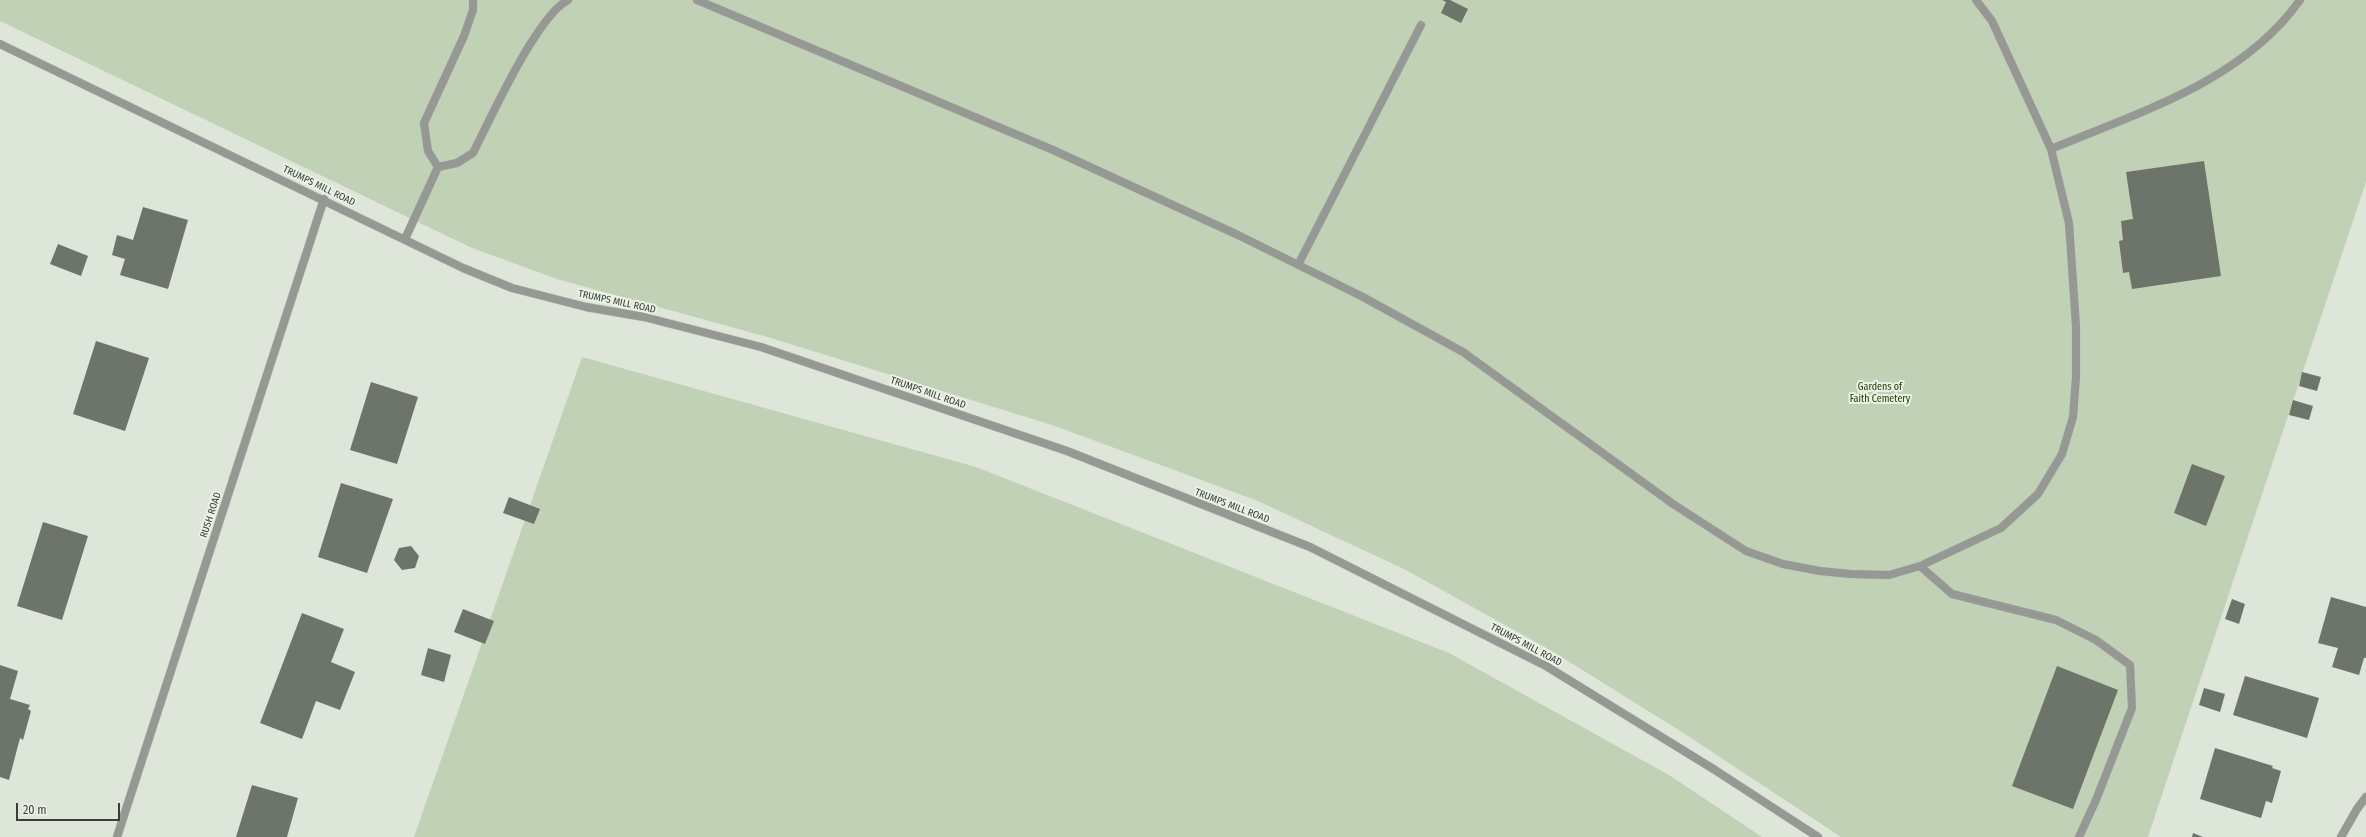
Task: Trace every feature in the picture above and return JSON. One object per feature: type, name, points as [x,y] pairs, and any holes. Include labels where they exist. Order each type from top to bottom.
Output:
[{"type":"street","points":[[438,167],[428,151],[424,123],[464,36],[474,10],[473,0]]},
{"type":"street","points":[[438,167],[457,163],[473,153],[531,44],[551,14],[568,0]]},
{"type":"street","points":[[697,0],[1053,150],[1363,297],[1463,352],[1673,504],[1746,550],[1783,564],[1850,574],[1889,575],[1920,566],[2001,528],[2038,494],[2062,454],[2073,417],[2076,377],[2076,326],[2069,223],[2051,149],[1992,21],[1976,0]]},
{"type":"street","points":[[2051,149],[2179,96],[2231,66],[2272,35],[2300,0]]},
{"type":"street","points":[[1298,265],[1421,25]]},
{"type":"street","name":"TRUMPS MILL ROAD","points":[[0,44],[324,199],[463,268],[512,288],[586,307],[644,318],[761,347],[1067,451],[1310,547],[1546,666],[1715,770],[1818,837]]},
{"type":"street","points":[[405,239],[438,167]]},
{"type":"street","name":"RUSH ROAD","points":[[116,837],[324,199]]},
{"type":"street","points":[[1920,566],[1952,594],[2056,620],[2096,640],[2130,665],[2132,708],[2096,800],[2079,837]]},
{"type":"street","points":[[2341,837],[2357,809],[2366,797]]},
{"type":"green space","name":"Gardens of Faith Cemetery","points":[[0,0],[2366,0],[2366,182],[2148,837],[1841,837],[1685,734],[1552,651],[1404,569],[1258,501],[1055,426],[771,338],[557,279],[472,248],[0,21]]},
{"type":"green space","points":[[582,357],[976,467],[1449,653],[1669,775],[1762,837],[414,837]]},
{"type":"building","points":[[1442,0],[1450,0],[1468,9],[1461,23],[1441,13],[1446,2]]},
{"type":"building","points":[[2204,161],[2221,276],[2132,289],[2129,272],[2123,273],[2119,241],[2123,240],[2121,221],[2133,219],[2126,172]]},
{"type":"building","points":[[143,207],[188,220],[168,289],[120,275],[125,259],[112,255],[117,235],[133,240]]},
{"type":"building","points":[[58,244],[88,256],[81,276],[50,264]]},
{"type":"building","points":[[96,341],[149,358],[125,431],[73,414]]},
{"type":"building","points":[[2302,372],[2321,377],[2317,391],[2299,386]]},
{"type":"building","points":[[371,382],[418,397],[397,464],[350,450]]},
{"type":"building","points":[[2293,400],[2313,406],[2309,420],[2289,415]]},
{"type":"building","points":[[2192,464],[2225,476],[2206,526],[2174,513]]},
{"type":"building","points":[[341,483],[393,499],[367,573],[318,557]]},
{"type":"building","points":[[509,497],[540,509],[534,524],[503,513]]},
{"type":"building","points":[[43,522],[88,536],[62,620],[17,606]]},
{"type":"building","points":[[411,546],[419,556],[415,568],[402,570],[394,560],[399,548]]},
{"type":"building","points":[[2331,597],[2366,607],[2366,658],[2364,658],[2359,675],[2332,667],[2338,648],[2318,643]]},
{"type":"building","points":[[2232,599],[2245,604],[2239,624],[2225,619]]},
{"type":"building","points":[[463,609],[494,621],[485,644],[454,632]]},
{"type":"building","points":[[302,613],[344,629],[331,662],[355,672],[340,710],[316,701],[302,739],[260,723]]},
{"type":"building","points":[[428,648],[451,655],[444,682],[421,675]]},
{"type":"building","points":[[0,665],[18,671],[10,699],[30,705],[28,709],[31,711],[23,740],[20,738],[9,780],[0,777]]},
{"type":"building","points":[[2057,666],[2118,690],[2073,809],[2012,786]]},
{"type":"building","points":[[2245,676],[2319,698],[2307,738],[2233,715]]},
{"type":"building","points":[[2204,688],[2225,694],[2220,712],[2199,705]]},
{"type":"building","points":[[2215,748],[2273,766],[2272,768],[2281,771],[2272,803],[2266,801],[2261,818],[2200,799]]},
{"type":"building","points":[[252,785],[298,798],[287,837],[236,837]]},
{"type":"building","points":[[2193,833],[2203,837],[2192,837]]}]
